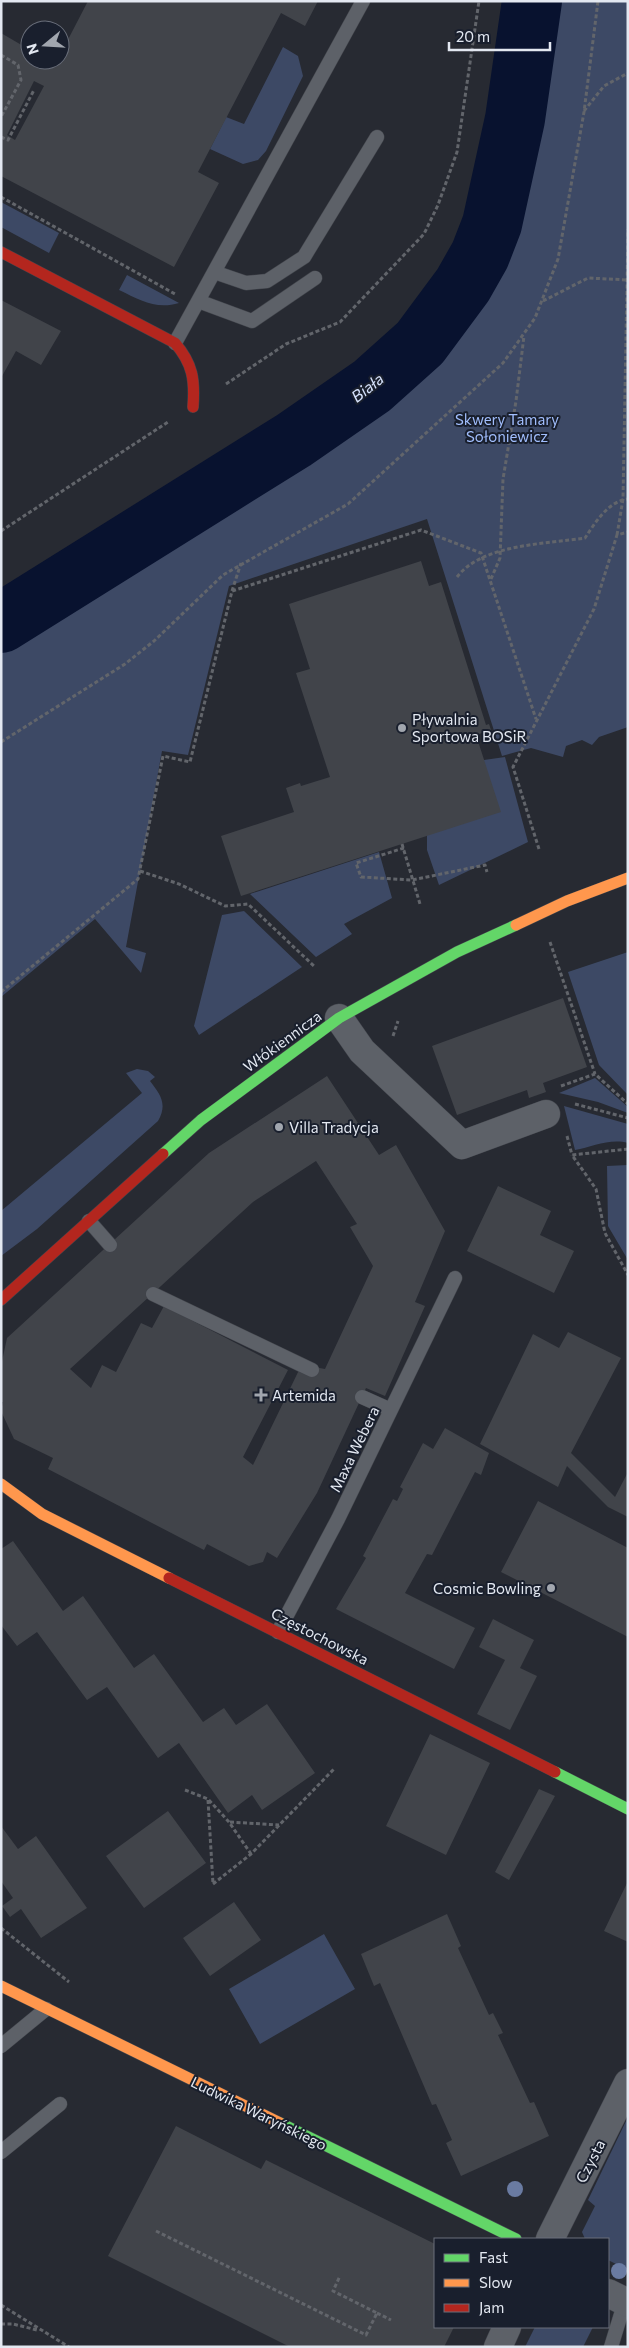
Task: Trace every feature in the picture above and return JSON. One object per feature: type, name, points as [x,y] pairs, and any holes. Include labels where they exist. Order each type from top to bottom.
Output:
[{"type":"street","points":[[1,252],[175,343],[187,356],[196,376],[193,407]]},
{"type":"street","name":"Włókiennicza","points":[[1,1300],[201,1120],[339,1018],[457,952],[567,901],[628,878]]},
{"type":"street","points":[[339,1018],[362,1052],[462,1145],[552,1107]]},
{"type":"street","name":"Częstochowska","points":[[1,1484],[42,1514],[628,1809]]},
{"type":"street","name":"Ludwika Waryńskiego","points":[[1,1986],[514,2238]]},
{"type":"street","name":"Czysta","points":[[550,2238],[628,2083]]},
{"type":"street","points":[[498,2347],[507,2328]]},
{"type":"lane","points":[[175,343],[363,1]]},
{"type":"lane","points":[[214,272],[246,282],[267,281],[304,257],[377,137]]},
{"type":"lane","points":[[198,301],[252,321],[315,278]]},
{"type":"lane","points":[[89,1221],[110,1245]]},
{"type":"lane","name":"Maxa Webera","points":[[278,1632],[338,1519],[455,1278]]},
{"type":"lane","points":[[153,1294],[312,1370]]},
{"type":"lane","points":[[362,1397],[391,1410]]},
{"type":"lane","points":[[1,2046],[46,2009]]},
{"type":"lane","points":[[1,2152],[60,2104]]},
{"type":"lane","points":[[611,2347],[620,2299]]},
{"type":"path","points":[[1,742],[125,664],[161,635],[218,579],[241,563],[348,504],[503,363],[524,335],[543,301],[558,259],[584,112],[598,1]]},
{"type":"path","points":[[1,55],[18,65],[21,80],[1,117]]},
{"type":"path","points":[[584,112],[604,86],[628,73]]},
{"type":"path","points":[[1,136],[8,140],[34,90]]},
{"type":"path","points":[[1,197],[175,294],[198,301]]},
{"type":"path","points":[[539,849],[512,767],[594,609],[617,535],[623,499],[628,229]]},
{"type":"path","points":[[543,301],[588,278],[627,279]]},
{"type":"path","points":[[490,579],[500,558],[503,479],[516,401],[524,335]]},
{"type":"path","points":[[457,577],[466,565],[500,550],[585,538],[601,514],[623,499],[628,499]]},
{"type":"path","points":[[232,591],[421,530],[481,553],[536,719]]},
{"type":"path","points":[[617,535],[628,532]]},
{"type":"path","points":[[1,992],[138,879],[163,756],[190,762],[232,591],[241,563]]},
{"type":"path","points":[[420,904],[412,880],[403,846],[356,863],[361,877],[412,880],[485,864],[487,872]]},
{"type":"path","points":[[140,871],[179,884],[225,906],[248,904],[314,967]]},
{"type":"path","points":[[549,940],[595,1074],[628,1104]]},
{"type":"path","points":[[595,1074],[552,1089],[552,1107],[628,1118]]},
{"type":"path","points":[[628,1149],[572,1155],[596,1189],[604,1233],[628,1275]]},
{"type":"path","points":[[208,1799],[213,1884],[251,1854],[334,1769]]},
{"type":"path","points":[[185,1790],[208,1799],[230,1822],[251,1854]]},
{"type":"path","points":[[230,1822],[279,1825]]},
{"type":"path","points":[[1,1928],[72,1985]]},
{"type":"path","points":[[156,2231],[366,2335],[377,2313]]},
{"type":"path","points":[[340,2276],[333,2291],[391,2320]]},
{"type":"path","points":[[1,2305],[69,2347]]},
{"type":"path","points":[[1,2324],[13,2324],[41,2331]]},
{"type":"green space","name":"Skwery Tamary Sołoniewicz","points":[[534,1],[628,1],[628,727],[599,737],[592,745],[582,740],[566,746],[563,757],[531,748],[502,756],[427,519],[229,586],[188,755],[162,751],[126,947],[146,953],[141,973],[95,919],[1,997],[1,624],[294,439],[372,386],[420,343],[463,286],[480,256],[492,224],[516,118]]},
{"type":"green space","points":[[283,47],[298,56],[303,76],[266,151],[258,160],[243,164],[210,149],[226,117],[244,124]]},
{"type":"green space","points":[[1,202],[59,233],[49,253],[1,227]]},
{"type":"green space","points":[[127,275],[179,303],[155,305],[119,290]]},
{"type":"green space","points":[[505,757],[528,842],[439,885],[427,850],[427,835],[484,760]]},
{"type":"green space","points":[[379,852],[392,898],[344,924],[352,934],[316,957],[250,894]]},
{"type":"green space","points":[[244,911],[302,967],[199,1035],[194,1026],[222,915]]},
{"type":"green space","points":[[628,952],[628,1095],[599,1065],[568,972]]},
{"type":"green space","points":[[137,1069],[148,1071],[155,1077],[150,1081],[162,1100],[161,1115],[158,1121],[37,1229],[1,1256],[1,1211],[142,1093],[126,1073]]},
{"type":"green space","points":[[595,1078],[628,1107],[628,1113],[598,1102],[559,1093]]},
{"type":"green space","points":[[564,1106],[628,1124],[628,1143],[608,1142],[575,1150]]},
{"type":"green space","points":[[628,1165],[628,1260],[608,1226],[607,1166]]},
{"type":"green space","points":[[324,1934],[355,1989],[260,2044],[229,1989]]},
{"type":"green space","points":[[628,2117],[628,2270],[609,2260],[609,2238],[585,2238],[582,2232],[595,2206],[588,2200]]},
{"type":"green space","points":[[534,2328],[592,2328],[583,2347],[525,2347]]},
{"type":"building","points":[[88,1],[318,1],[305,26],[281,13],[198,172],[219,183],[174,267],[1,176],[1,33],[20,44],[20,70],[70,70],[70,36]],"holes":[[[34,81],[44,86],[15,140],[7,135]]]},
{"type":"building","points":[[1,300],[61,331],[41,365],[16,351],[1,378]]},
{"type":"building","name":"Pływalnia Sportowa BOSiR","points":[[421,561],[429,586],[441,582],[486,725],[489,724],[491,730],[476,735],[501,812],[241,896],[221,836],[294,812],[286,788],[300,783],[301,786],[330,777],[296,673],[310,669],[289,604]]},
{"type":"building","points":[[563,998],[587,1067],[543,1083],[546,1092],[529,1098],[527,1090],[457,1115],[432,1046]]},
{"type":"building","points":[[327,1076],[379,1155],[396,1145],[445,1231],[415,1302],[425,1306],[385,1396],[366,1388],[317,1493],[277,1558],[267,1552],[263,1562],[249,1566],[207,1544],[204,1550],[48,1469],[53,1458],[14,1439],[1,1411],[3,1402],[1,1402],[1,1366],[7,1338],[209,1153]],"holes":[[[316,1161],[357,1224],[350,1227],[373,1266],[325,1369],[314,1367],[300,1368],[253,1465],[243,1457],[288,1370],[164,1306],[152,1328],[141,1323],[116,1372],[102,1365],[91,1388],[70,1369],[253,1202]]]},
{"type":"building","points":[[498,1186],[551,1211],[540,1235],[574,1251],[554,1293],[467,1251]]},
{"type":"building","points":[[568,1332],[621,1358],[571,1453],[615,1497],[628,1472],[628,1517],[608,1507],[567,1466],[558,1487],[480,1444],[533,1334],[559,1348]]},
{"type":"building","points":[[445,1428],[489,1453],[481,1475],[475,1472],[432,1555],[427,1554],[405,1593],[475,1628],[454,1669],[336,1609],[366,1558],[363,1556],[393,1499],[397,1501],[403,1489],[400,1487],[423,1443],[433,1449]]},
{"type":"building","points":[[538,1501],[628,1548],[628,1637],[501,1572]]},
{"type":"building","points":[[13,1541],[63,1611],[83,1596],[134,1668],[154,1654],[203,1722],[224,1708],[236,1725],[267,1704],[315,1773],[262,1810],[252,1795],[228,1813],[179,1743],[158,1758],[107,1687],[87,1700],[37,1632],[17,1646],[1,1625],[1,1549]]},
{"type":"building","points":[[493,1619],[534,1640],[520,1668],[537,1676],[510,1730],[477,1714],[505,1660],[479,1647]]},
{"type":"building","points":[[430,1734],[490,1763],[446,1855],[386,1826]]},
{"type":"building","points":[[539,1789],[555,1796],[509,1880],[495,1872]]},
{"type":"building","points":[[168,1811],[206,1863],[144,1908],[106,1856]]},
{"type":"building","points":[[1,1826],[18,1849],[36,1836],[87,1908],[41,1938],[21,1909],[10,1917],[2,1906],[13,1898],[1,1881]]},
{"type":"building","points":[[628,1881],[628,1942],[604,1931]]},
{"type":"building","points":[[234,1902],[261,1940],[210,1976],[183,1938]]},
{"type":"building","points":[[447,1914],[461,1946],[458,1948],[489,2015],[493,2013],[503,2033],[498,2035],[530,2103],[534,2102],[549,2136],[461,2176],[446,2143],[452,2140],[436,2104],[432,2105],[380,1983],[374,1986],[361,1954]]},
{"type":"building","points":[[176,2126],[261,2169],[266,2160],[434,2244],[434,2328],[454,2328],[444,2347],[290,2347],[108,2256]]},
{"type":"waterway","name":"Biała","points":[[1,623],[294,440],[372,386],[420,343],[463,285],[480,255],[492,224],[515,119],[532,1]]},
{"type":"traffic: fast","points":[[163,1154],[201,1120],[339,1018],[457,952],[516,925]]},
{"type":"traffic: fast","points":[[555,1772],[628,1809]]},
{"type":"traffic: fast","points":[[280,2123],[514,2238]]},
{"type":"traffic: slow","points":[[516,925],[567,901],[628,878]]},
{"type":"traffic: slow","points":[[1,1484],[42,1514],[169,1578]]},
{"type":"traffic: slow","points":[[1,1986],[280,2123]]},
{"type":"traffic: jam","points":[[1,252],[175,343],[186,358],[192,373],[194,389],[193,407]]},
{"type":"traffic: jam","points":[[1,1300],[163,1154]]},
{"type":"traffic: jam","points":[[169,1578],[555,1772]]},
{"type":"place","name":"Pływalnia Sportowa BOSiR","points":[[402,728]]},
{"type":"place","name":"Villa Tradycja","points":[[279,1127]]},
{"type":"place","name":"Artemida","points":[[261,1395]]},
{"type":"place","name":"Cosmic Bowling","points":[[551,1588]]}]
